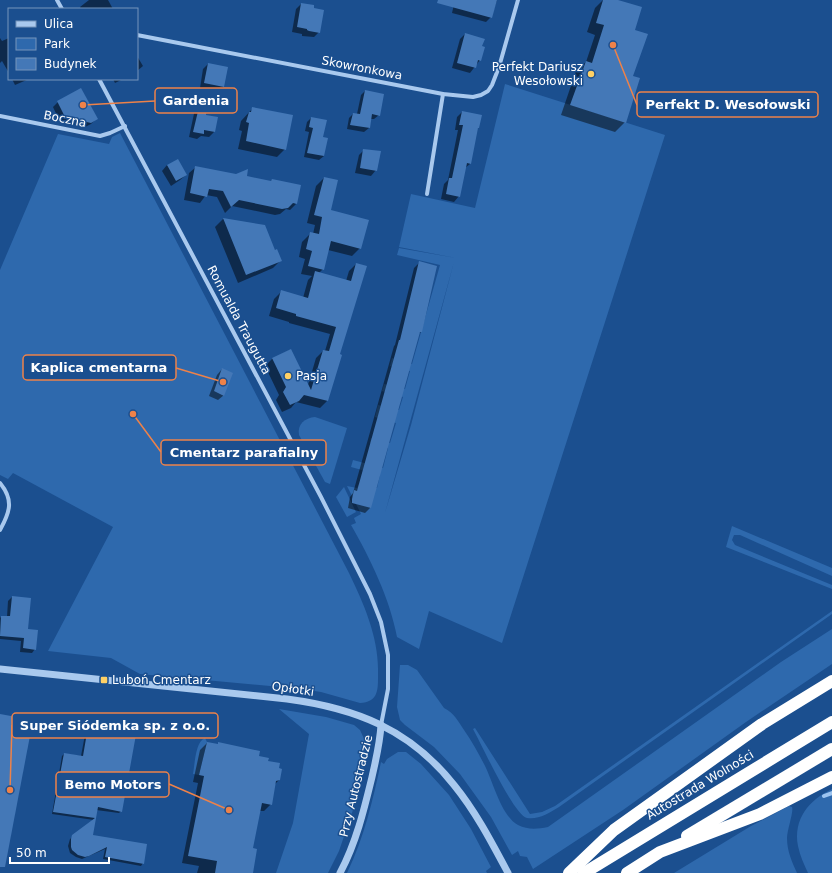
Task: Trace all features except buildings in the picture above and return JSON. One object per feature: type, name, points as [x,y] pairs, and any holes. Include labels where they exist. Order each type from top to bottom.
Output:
[{"type":"highway","points":[[569,873],[614,830],[762,724],[832,681]]},
{"type":"highway","name":"Autostrada Wolności","points":[[584,873],[832,722]]},
{"type":"highway","points":[[627,873],[832,749]]},
{"type":"highway","points":[[660,852],[760,814],[832,777]]},
{"type":"street","name":"Skowronkowa","points":[[138,35],[443,94],[473,97],[488,91],[492,85],[518,0]]},
{"type":"street","name":"Romualda Traugutta","points":[[100,80],[360,572],[370,594],[381,622],[388,655],[389,682],[381,725]]},
{"type":"street","points":[[427,194],[443,94]]},
{"type":"street","name":"Boczna","points":[[0,116],[100,136],[125,126]]},
{"type":"street","points":[[0,483],[8,496],[10,503],[6,519],[0,530]]},
{"type":"street","name":"Opłotki","points":[[0,670],[292,699],[348,711],[381,725],[401,736],[420,750],[447,776],[463,796],[508,873]]},
{"type":"street","name":"Przy Autostradzie","points":[[340,873],[352,848],[361,819],[380,743],[381,725]]},
{"type":"green space","points":[[505,84],[665,135],[502,643],[429,611],[419,649],[397,637],[390,608],[365,551],[351,525],[356,523],[354,518],[361,514],[347,486],[357,488],[359,484],[377,488],[380,475],[351,467],[353,460],[383,468],[388,448],[370,443],[371,438],[390,443],[396,423],[375,417],[378,405],[399,410],[403,397],[382,391],[384,384],[405,389],[410,371],[390,366],[392,358],[412,364],[440,265],[397,255],[399,248],[456,258],[399,247],[411,194],[475,208]],"holes":[[[454,262],[411,425],[385,513]]]},
{"type":"green space","points":[[120,133],[349,573],[360,597],[370,622],[378,660],[377,689],[376,694],[371,700],[360,703],[321,692],[302,689],[140,674],[111,658],[48,651],[113,527],[13,473],[8,479],[0,475],[0,270],[58,134],[109,144],[112,137]]},
{"type":"green space","points":[[315,417],[347,428],[330,484],[325,482],[299,435],[299,428],[302,422]]},
{"type":"green space","points":[[344,487],[356,512],[347,517],[336,497]]},
{"type":"green space","points":[[732,526],[832,568],[832,576],[740,535],[734,535],[732,540],[735,545],[832,585],[832,589],[726,547]]},
{"type":"green space","points":[[832,611],[832,614],[559,807],[539,817],[527,818],[521,814],[514,805],[498,778],[473,729],[475,728],[530,814],[542,812],[555,806]]},
{"type":"green space","points":[[832,629],[832,664],[746,722],[623,810],[533,869],[527,857],[520,856],[518,851],[512,855],[491,817],[460,774],[434,747],[400,720],[397,707],[400,665],[408,665],[417,670],[444,708],[458,720],[484,764],[502,806],[512,820],[525,828],[536,829],[548,827],[781,662]]},
{"type":"green space","points":[[279,709],[326,717],[354,725],[360,730],[366,743],[366,757],[353,810],[339,851],[328,873],[276,873],[293,823],[309,734]]},
{"type":"green space","points":[[205,738],[207,742],[199,775],[193,774],[197,749],[199,744]]},
{"type":"green space","points":[[398,752],[406,752],[421,764],[449,795],[471,829],[491,867],[486,871],[487,873],[347,873],[367,819],[381,762],[384,764],[387,759]]},
{"type":"green space","points":[[832,789],[832,873],[808,873],[798,846],[797,836],[800,819],[804,812],[816,799]]},
{"type":"green space","points":[[789,806],[792,807],[792,809],[787,843],[790,856],[797,873],[674,873],[751,826]]},
{"type":"waterway","points":[[824,796],[832,793]]},
{"type":"place","name":"Perfekt D. Wesołowski","points":[[613,45]]},
{"type":"place","name":"Perfekt Dariusz Wesołowski","points":[[591,74]]},
{"type":"place","name":"Gardenia","points":[[83,105]]},
{"type":"place","name":"Pasja","points":[[288,376]]},
{"type":"place","name":"Kaplica cmentarna","points":[[223,382]]},
{"type":"place","name":"Cmentarz parafialny","points":[[133,414]]},
{"type":"place","name":"Luboń Cmentarz","points":[[104,680]]},
{"type":"place","name":"Super Siódemka sp. z o.o.","points":[[10,790]]},
{"type":"place","name":"Bemo Motors","points":[[229,810]]}]
